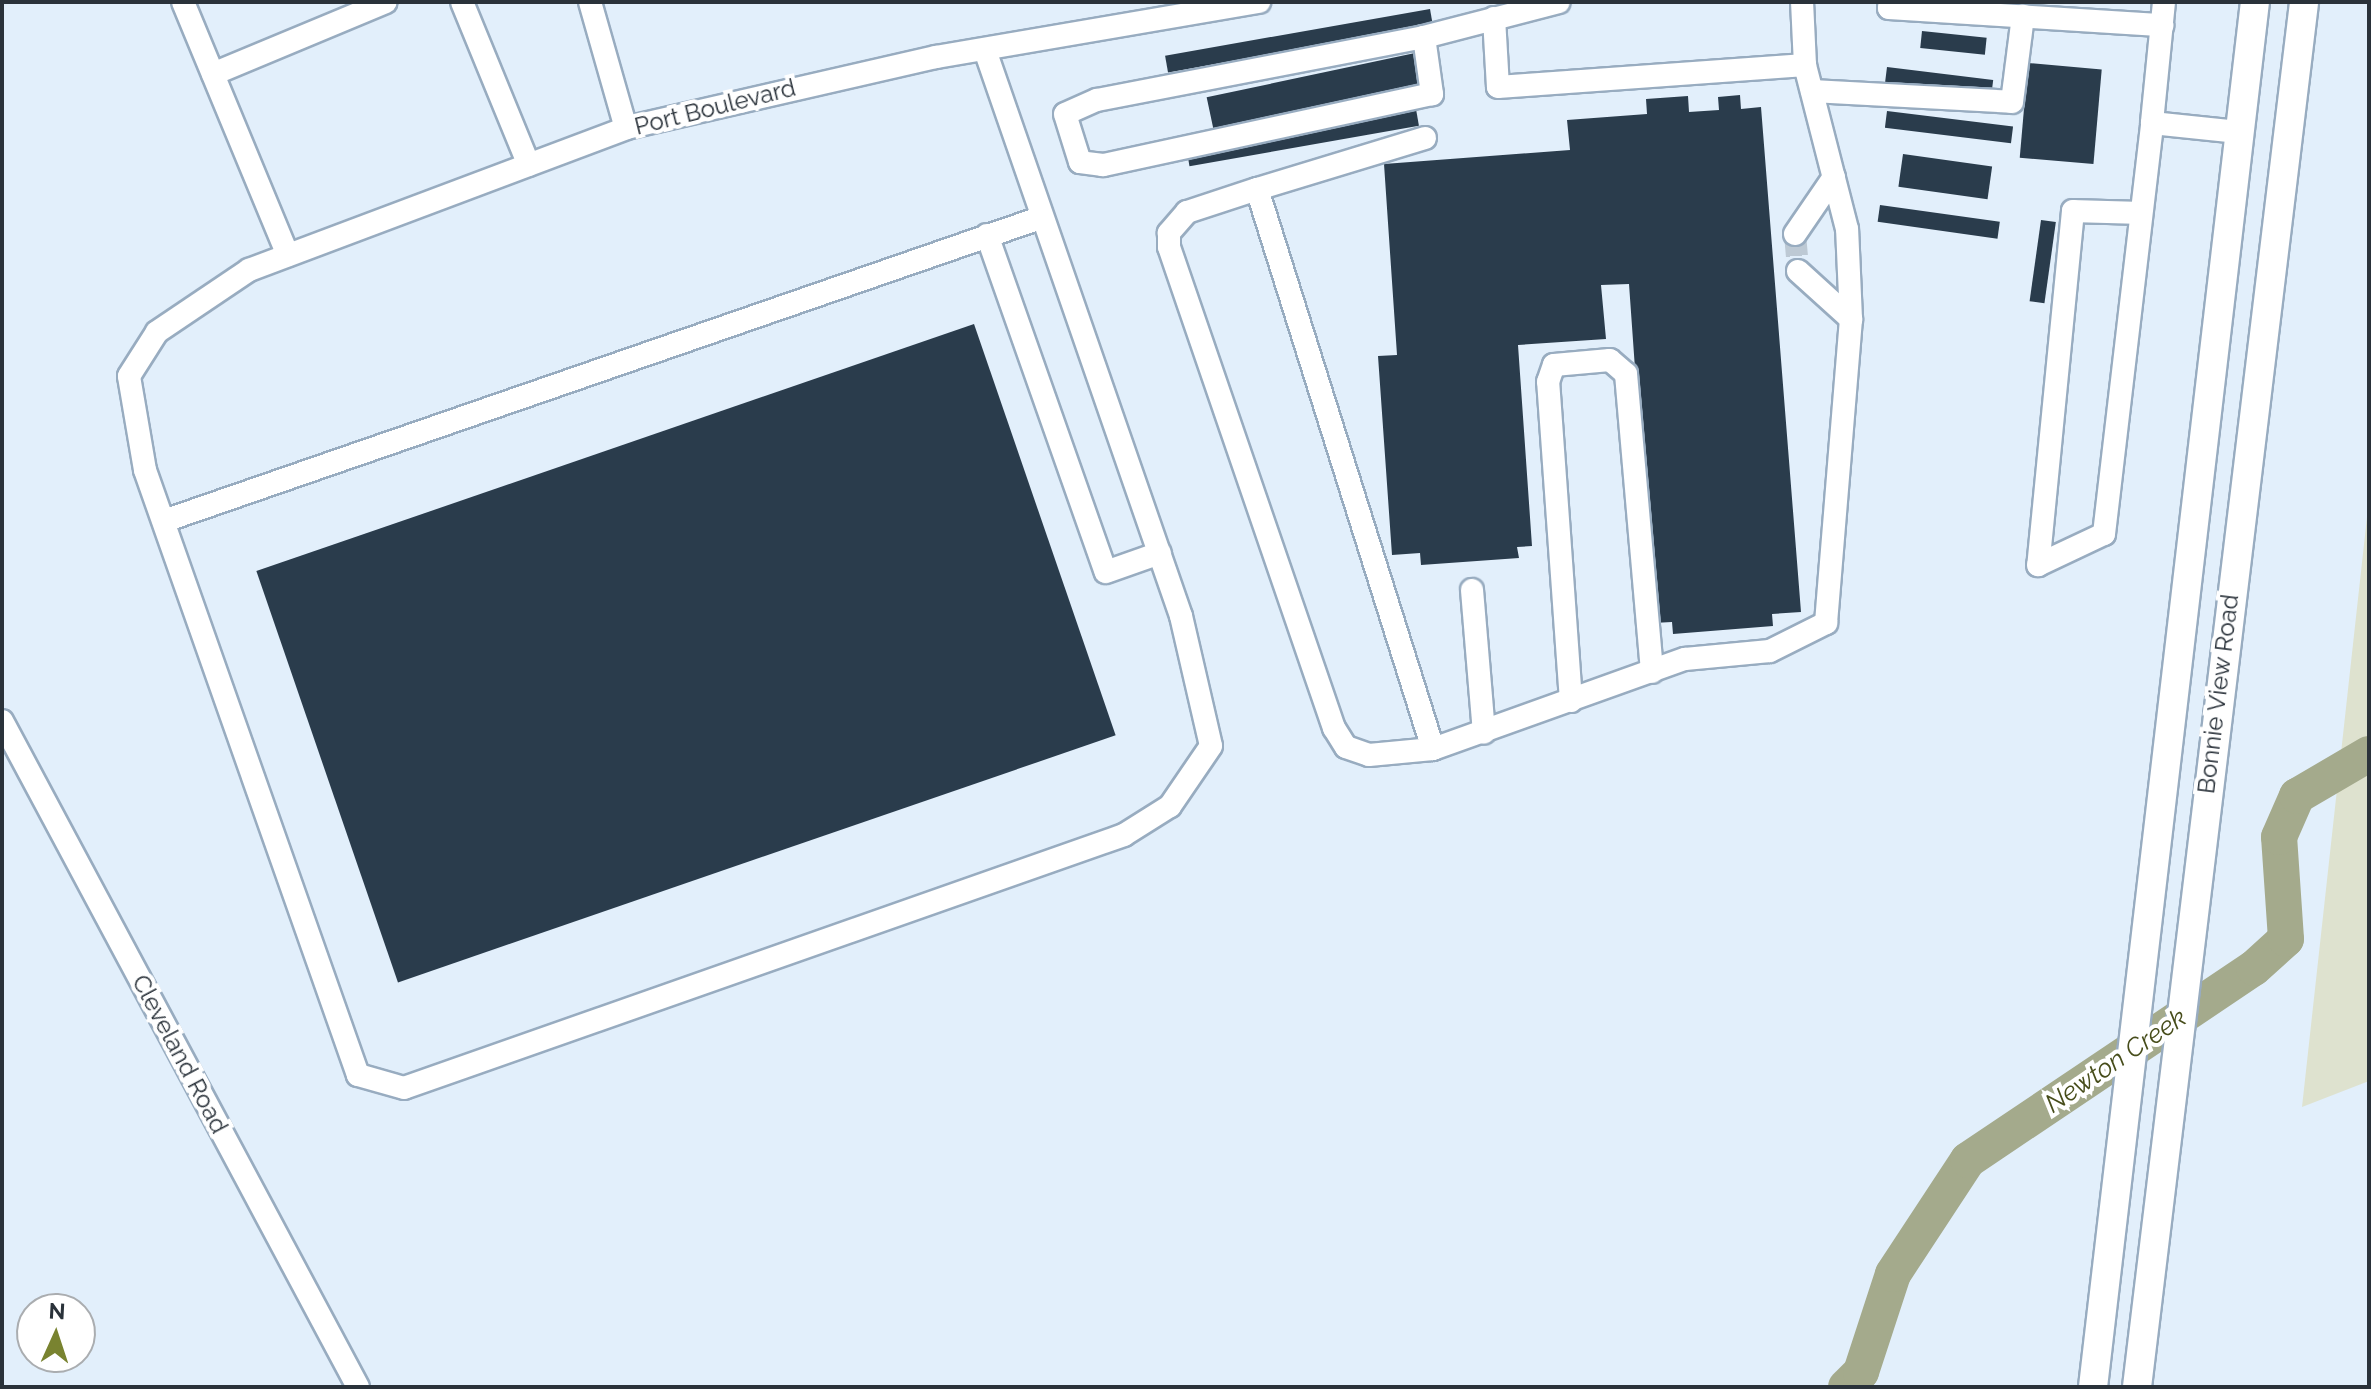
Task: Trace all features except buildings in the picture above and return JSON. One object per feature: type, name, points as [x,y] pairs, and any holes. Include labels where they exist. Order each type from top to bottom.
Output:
[{"type":"main road","name":"Bonnie View Road","points":[[2093,1387],[2255,2]]},
{"type":"main road","name":"Bonnie View Road","points":[[2137,1387],[2304,2]]},
{"type":"street","points":[[183,2],[288,255]]},
{"type":"street","points":[[213,74],[386,2]]},
{"type":"street","points":[[462,2],[529,165]]},
{"type":"street","points":[[590,2],[626,128]]},
{"type":"street","name":"Port Boulevard","points":[[1160,553],[1211,746],[1170,806],[1124,835],[404,1088],[358,1075],[145,470],[129,376],[157,332],[249,270],[626,128],[985,50],[1259,2]]},
{"type":"street","points":[[1424,37],[1432,94],[1103,165],[1080,162],[1065,114],[1097,100],[1424,37],[1559,2]]},
{"type":"street","points":[[1425,138],[1187,212],[1169,233],[1169,247],[1334,728],[1346,747],[1369,755],[1433,749],[1685,659],[1770,651],[1826,623],[1851,319],[1847,229],[1805,65],[1802,2]]},
{"type":"street","points":[[1890,2],[1889,8],[2162,25]]},
{"type":"street","points":[[2141,213],[2073,211],[2038,565],[2104,534],[2152,123],[2164,2]]},
{"type":"street","points":[[1812,91],[2012,102],[2023,16]]},
{"type":"street","points":[[1494,18],[1498,87],[1805,65]]},
{"type":"street","points":[[985,50],[1040,218],[1160,553],[1106,572],[987,235]]},
{"type":"street","points":[[2152,123],[2239,132]]},
{"type":"street","points":[[1795,234],[1834,177]]},
{"type":"street","points":[[1257,189],[1433,749]]},
{"type":"street","points":[[164,521],[1040,218]]},
{"type":"street","points":[[1798,271],[1851,319]]},
{"type":"street","points":[[1571,701],[1548,382],[1554,365],[1610,360],[1626,374],[1652,672]]},
{"type":"street","points":[[1472,590],[1484,732]]},
{"type":"street","name":"Cleveland Road","points":[[2,721],[358,1387]]},
{"type":"green space","points":[[2369,499],[2369,1081],[2302,1107]]},
{"type":"waterway","name":"Newton Creek","points":[[1846,1387],[1861,1372],[1893,1274],[1968,1160],[2254,968],[2286,939],[2279,837],[2297,796],[2369,754]]},
{"type":"tunnel","points":[[1795,234],[1798,271]]}]
